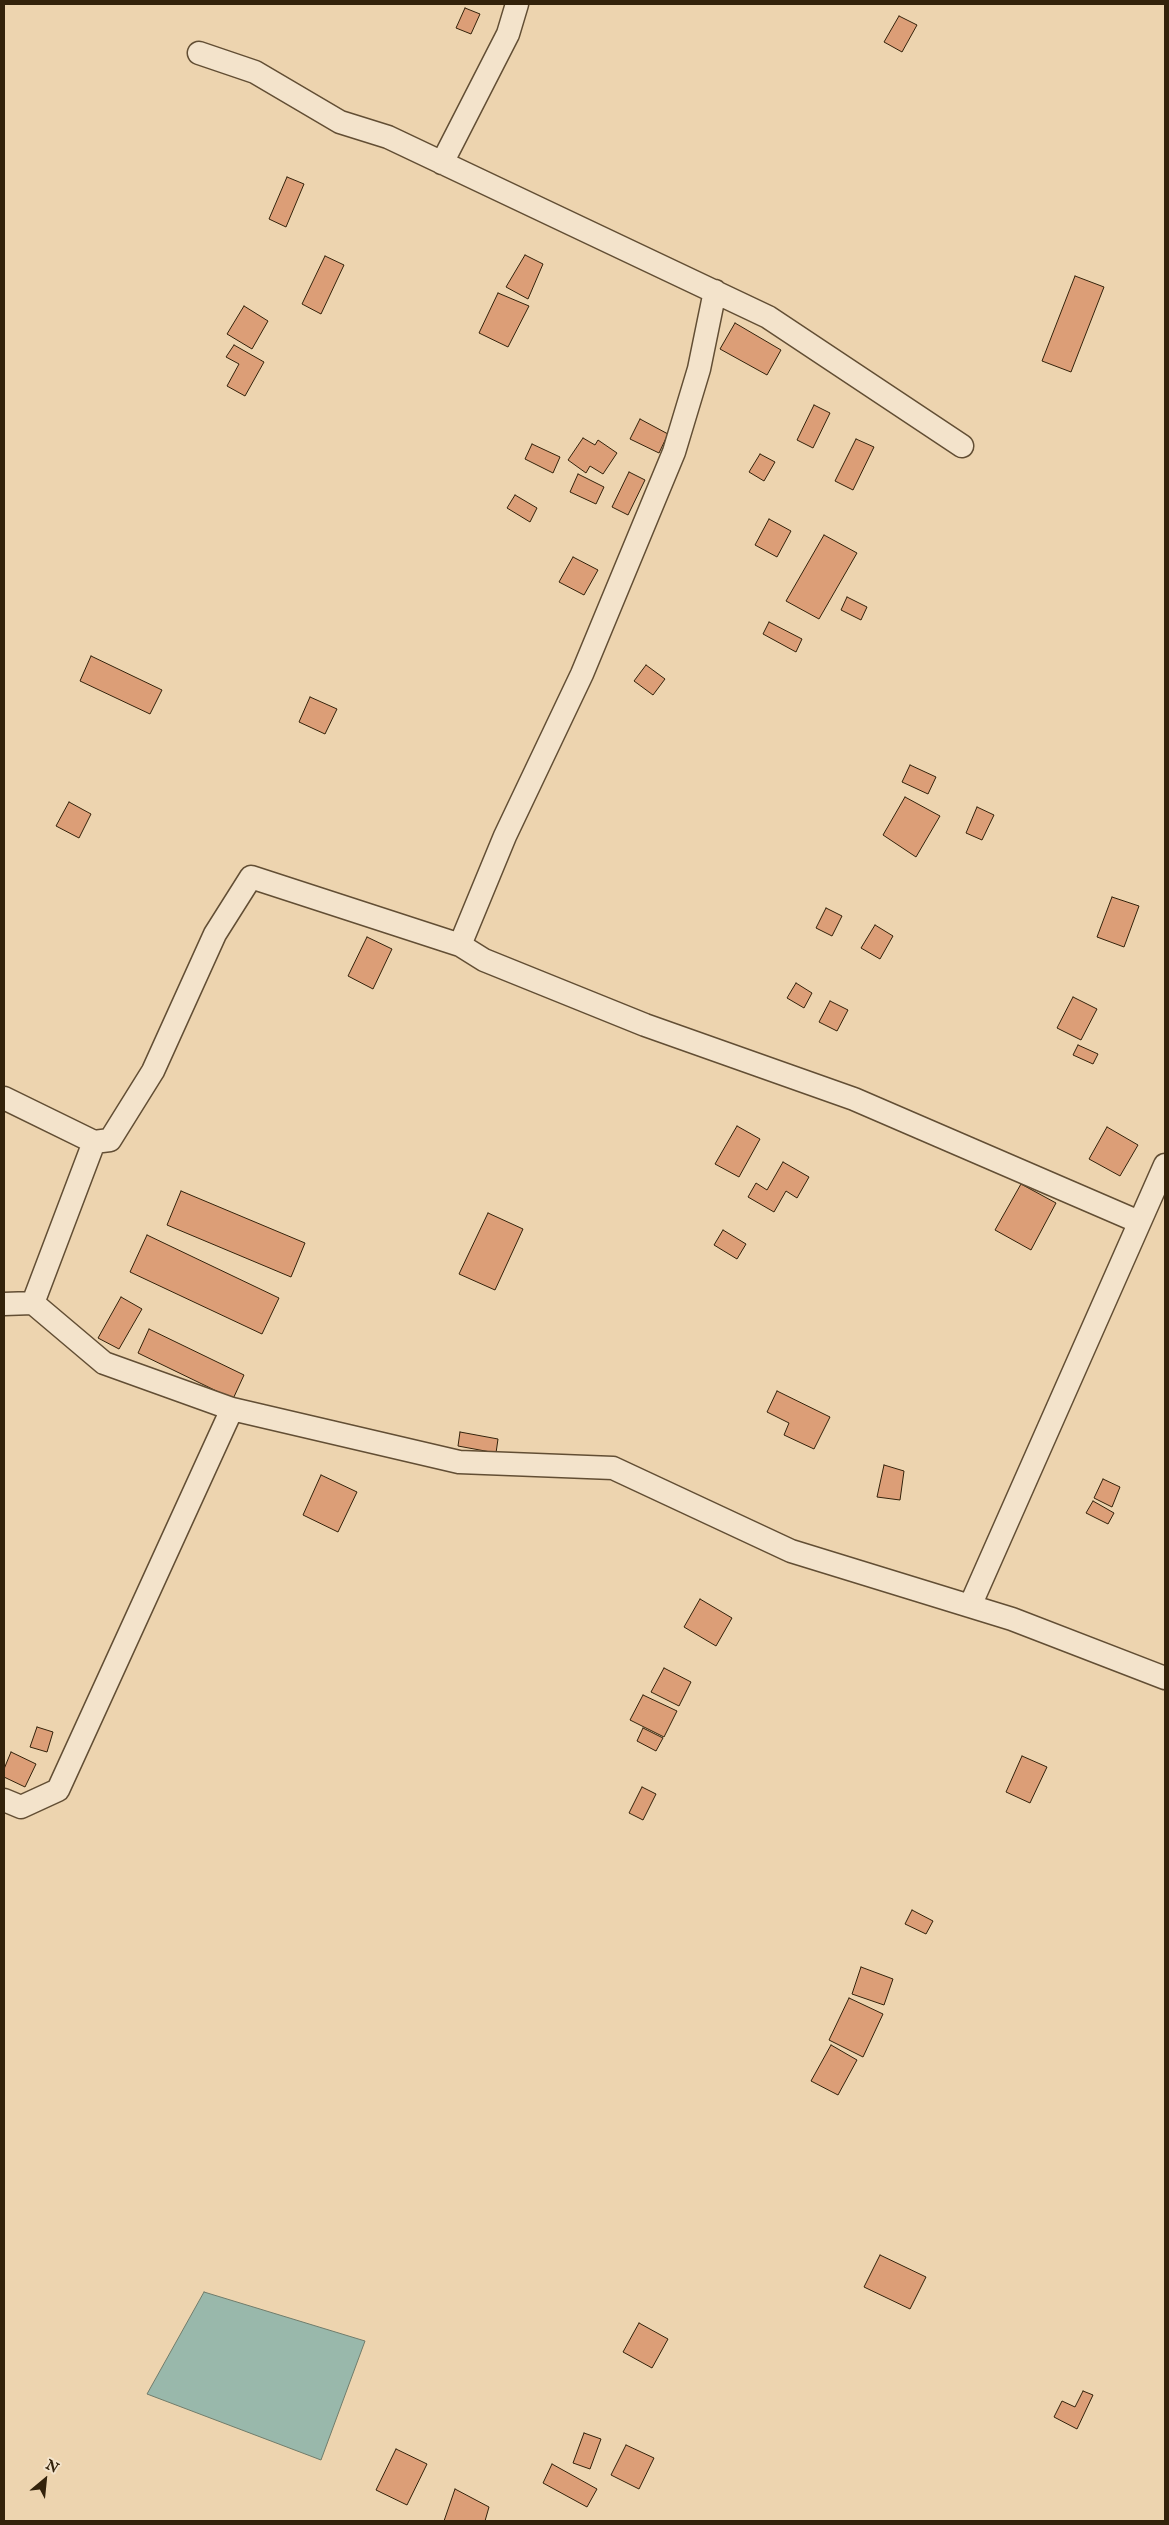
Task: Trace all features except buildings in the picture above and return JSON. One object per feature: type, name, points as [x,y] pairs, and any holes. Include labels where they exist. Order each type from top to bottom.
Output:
[{"type":"street","points":[[442,163],[508,34],[517,4]]},
{"type":"street","points":[[199,53],[255,72],[340,122],[388,137],[768,316],[962,446]]},
{"type":"street","points":[[460,945],[504,836],[582,674],[674,452],[699,369],[714,291]]},
{"type":"street","points":[[4,1098],[94,1142],[110,1140],[153,1071],[215,934],[252,877],[460,945],[484,960],[645,1025],[854,1099],[1139,1222]]},
{"type":"street","points":[[33,1303],[94,1142]]},
{"type":"street","points":[[970,1606],[1165,1165]]},
{"type":"street","points":[[4,1304],[33,1303],[104,1364],[232,1409],[459,1462],[613,1468],[791,1550],[1012,1619],[1165,1678]]},
{"type":"street","points":[[4,1800],[21,1807],[58,1790],[232,1409]]},
{"type":"shaded area","points":[[204,2292],[365,2341],[321,2460],[147,2394]]}]
